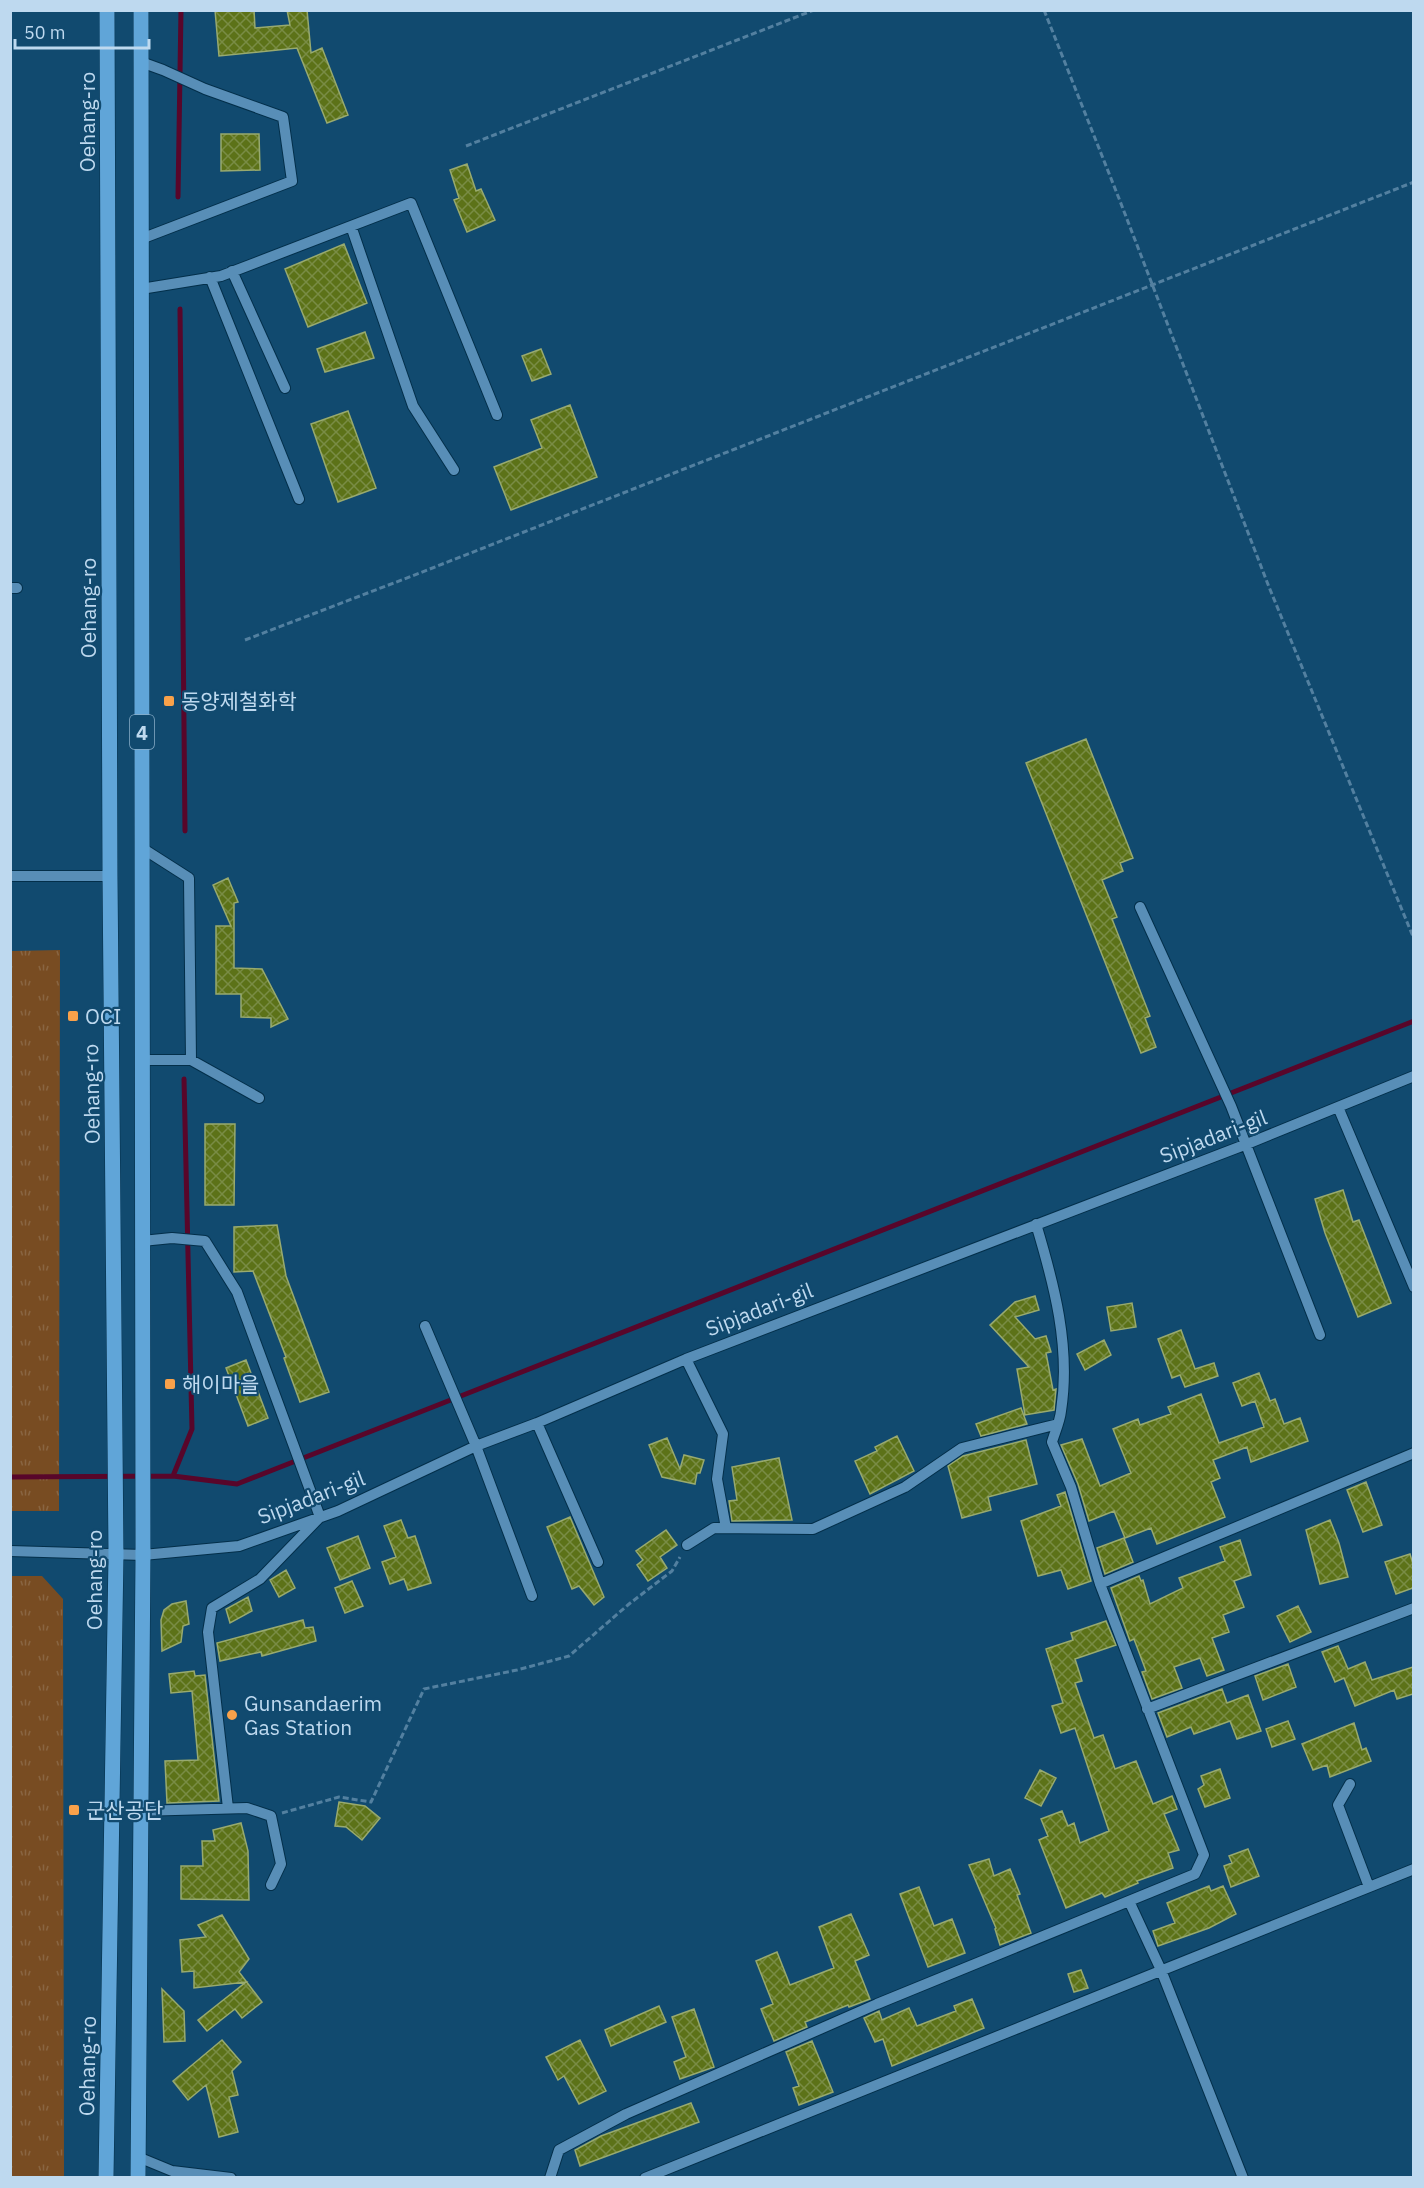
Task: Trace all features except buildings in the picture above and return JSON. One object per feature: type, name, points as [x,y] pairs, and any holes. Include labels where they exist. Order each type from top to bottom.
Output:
[{"type":"main road","name":"Oehang-ro","points":[[106,2178],[116,1555],[110,876],[107,10]]},
{"type":"main road","name":"4","points":[[138,2178],[139,1811],[143,1555],[141,10]]},
{"type":"street","points":[[141,62],[205,89],[283,117],[292,181],[141,239]]},
{"type":"street","points":[[141,289],[210,278],[232,271],[411,203],[497,414]]},
{"type":"street","points":[[351,226],[413,406],[454,470]]},
{"type":"street","points":[[232,271],[285,388]]},
{"type":"street","points":[[210,278],[299,499]]},
{"type":"street","points":[[142,848],[189,878],[191,1060]]},
{"type":"street","points":[[10,876],[110,876]]},
{"type":"street","points":[[1140,907],[1247,1144],[1320,1335]]},
{"type":"street","points":[[142,1060],[191,1060],[259,1098]]},
{"type":"street","name":"Sipjadari-gil","points":[[10,1551],[143,1555],[239,1546],[338,1511],[476,1446],[537,1423],[686,1359],[1247,1144],[1413,1076]]},
{"type":"street","points":[[1338,1107],[1413,1287]]},
{"type":"street","points":[[550,2178],[559,2150],[626,2114],[877,2004],[1195,1874],[1204,1855],[1100,1584],[1071,1487],[1052,1442],[1061,1412],[1064,1371],[1061,1329],[1053,1282],[1036,1224]]},
{"type":"street","points":[[142,1241],[172,1238],[205,1241],[237,1292],[320,1517],[260,1579],[212,1608],[208,1632],[228,1808]]},
{"type":"street","points":[[424,1326],[476,1446],[532,1596]]},
{"type":"street","points":[[686,1359],[723,1434],[717,1479],[726,1528]]},
{"type":"street","points":[[537,1423],[598,1562]]},
{"type":"street","points":[[687,1545],[714,1528],[813,1529],[905,1487],[962,1448],[1058,1424]]},
{"type":"street","points":[[1100,1584],[1413,1453]]},
{"type":"street","points":[[1147,1709],[1413,1608]]},
{"type":"street","points":[[1350,1784],[1338,1805],[1370,1887]]},
{"type":"street","points":[[139,1811],[247,1808],[271,1816],[282,1864],[271,1885]]},
{"type":"street","points":[[645,2178],[1413,1869]]},
{"type":"street","points":[[1129,1901],[1161,1970],[1244,2178]]},
{"type":"street","points":[[138,2157],[172,2171],[231,2178]]},
{"type":"path","points":[[466,146],[814,10]]},
{"type":"path","points":[[1044,10],[1269,587],[1413,939]]},
{"type":"path","points":[[245,640],[1413,182]]},
{"type":"path","points":[[271,1816],[339,1797],[371,1802],[424,1689],[517,1670],[569,1656],[629,1604],[672,1571],[687,1545]]},
{"type":"green space","points":[[60,950],[59,1511],[11,1511],[11,951]]},
{"type":"green space","points":[[11,1576],[42,1576],[63,1599],[64,2177],[11,2177]]},
{"type":"waterway","points":[[178,197],[181,10]]},
{"type":"waterway","points":[[180,309],[185,831]]},
{"type":"waterway","points":[[10,1477],[173,1476],[237,1484],[1414,1021]]},
{"type":"waterway","points":[[173,1476],[192,1429],[184,1079]]},
{"type":"place","name":"동양제철화학","points":[[169,701]]},
{"type":"place","name":"OCI","points":[[73,1016]]},
{"type":"place","name":"해이마을","points":[[170,1384]]},
{"type":"place","name":"Gunsandaerim Gas Station","points":[[232,1715]]},
{"type":"place","name":"군산공단","points":[[74,1810]]}]
